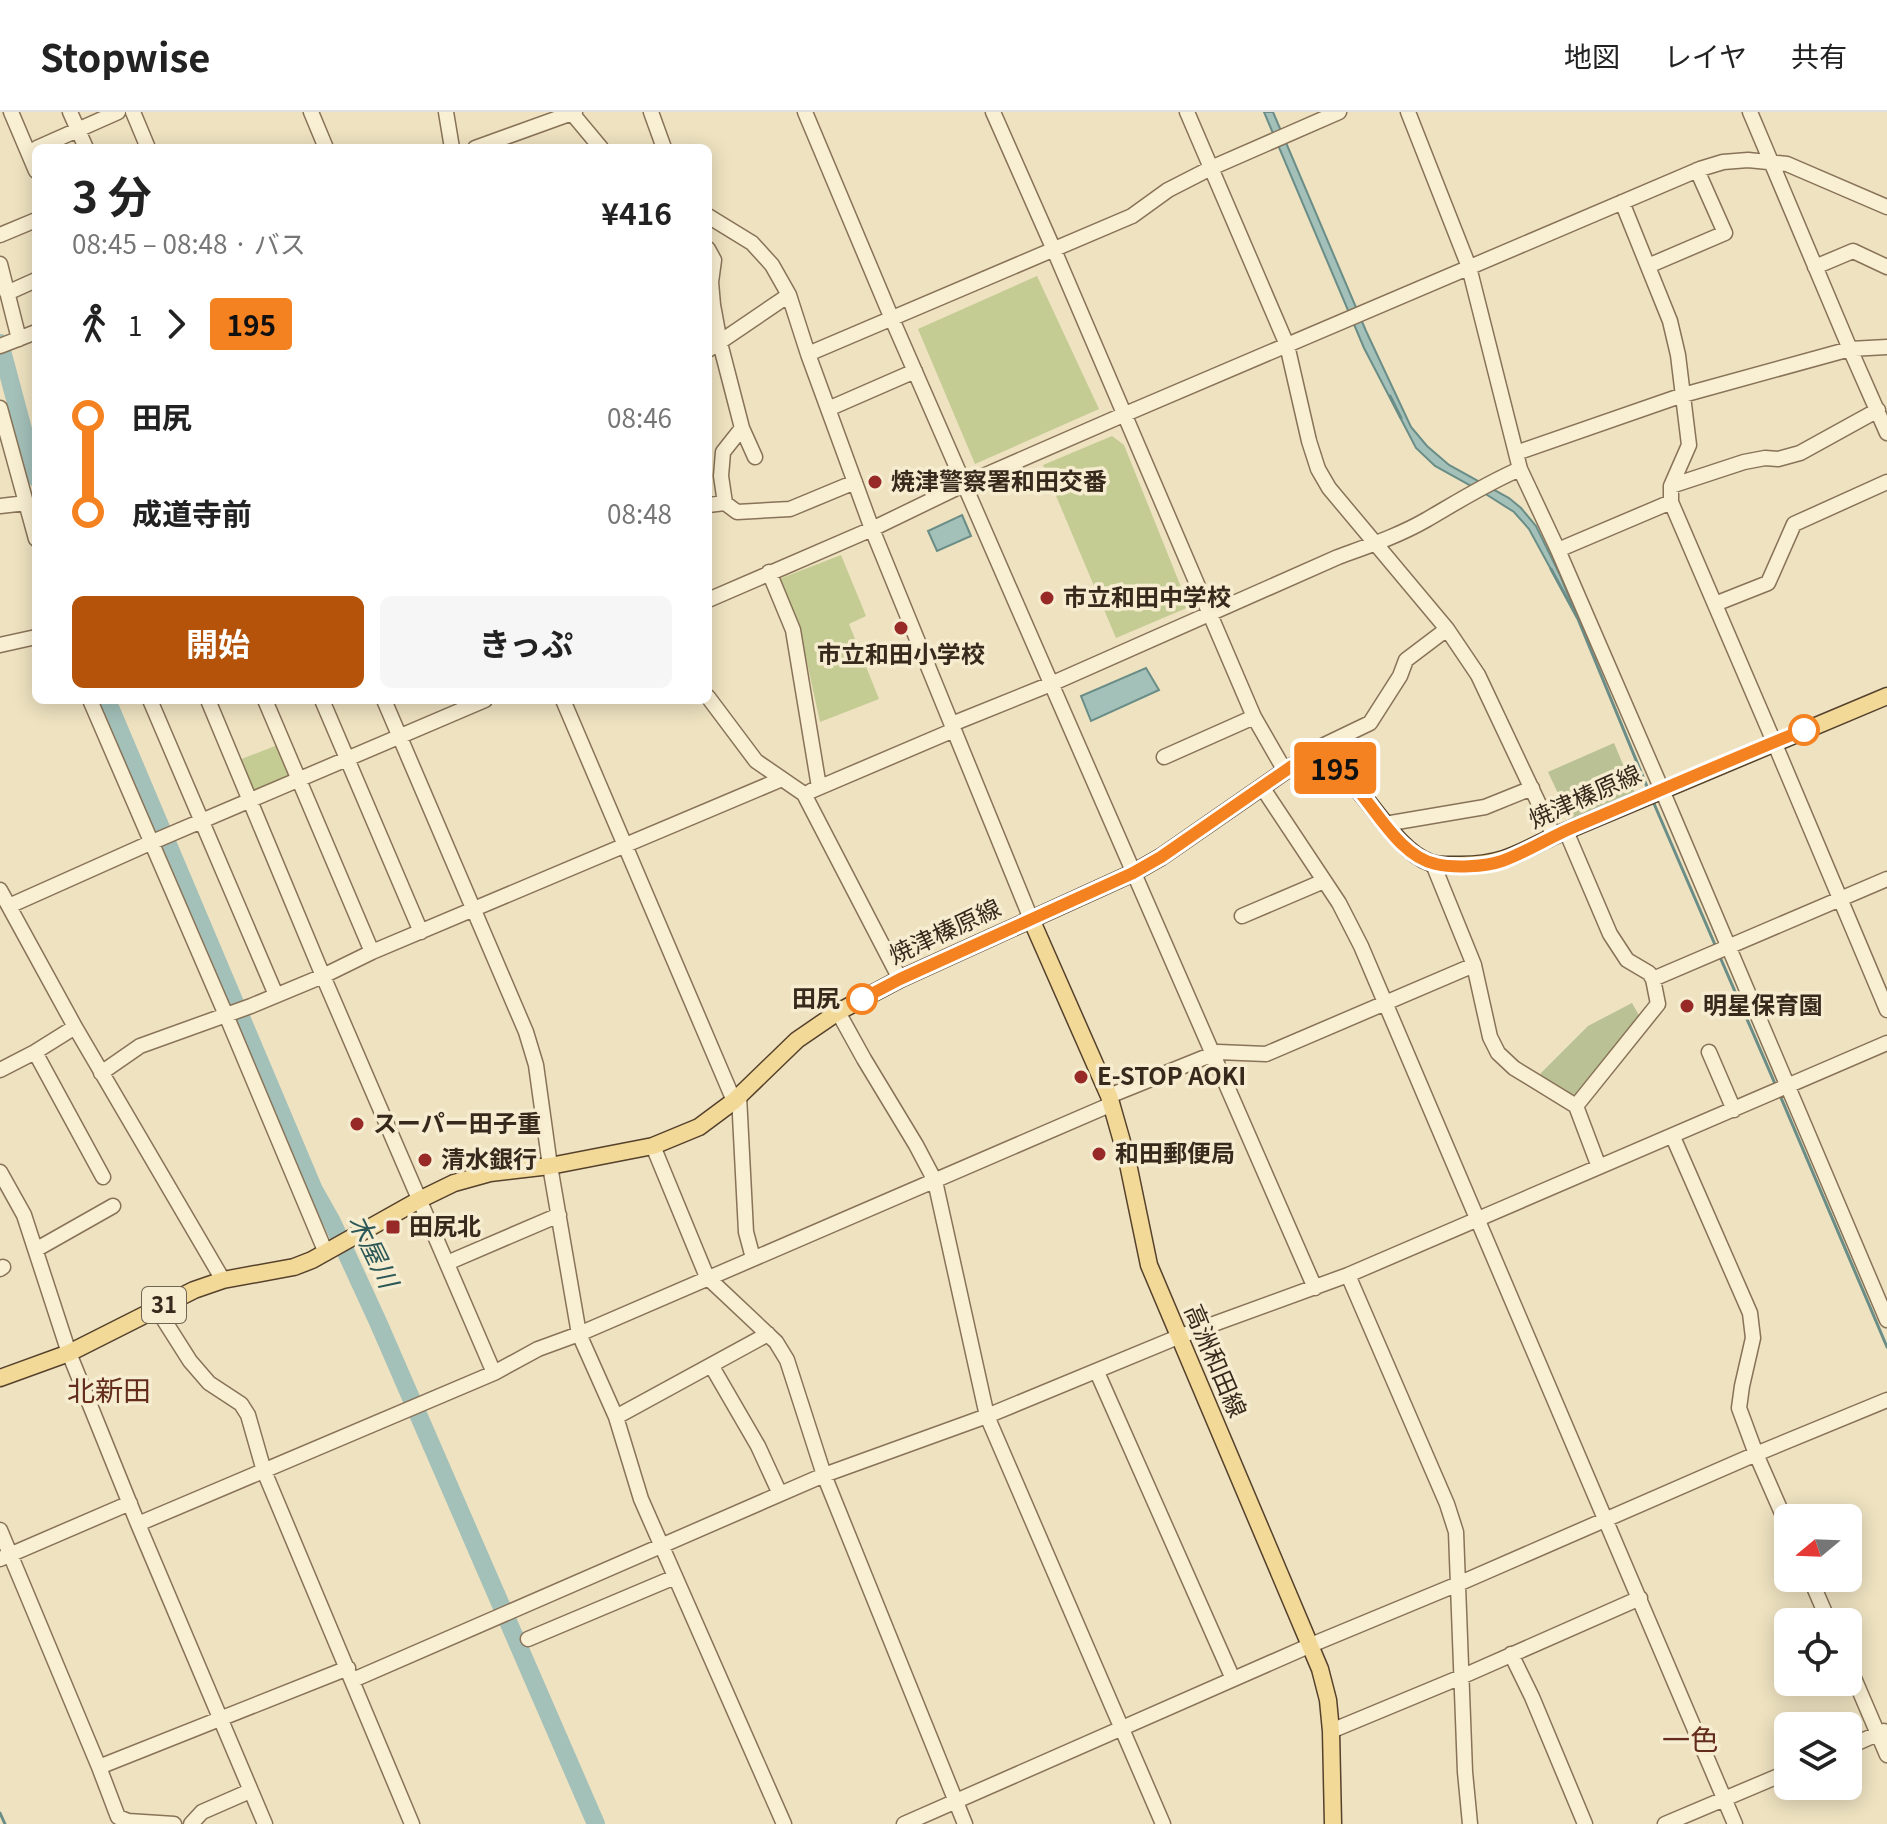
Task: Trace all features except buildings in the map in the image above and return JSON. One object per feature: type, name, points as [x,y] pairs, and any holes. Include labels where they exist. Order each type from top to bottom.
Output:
[{"type":"main road","name":"焼津榛原線","points":[[1433,864],[1483,865],[1502,861],[1560,833],[1887,696]]},
{"type":"main road","name":"焼津榛原線","points":[[0,1378],[69,1353],[194,1290],[223,1280],[294,1267],[330,1251],[454,1183],[490,1173],[550,1166],[653,1146],[699,1127],[736,1098],[797,1040],[838,1012],[900,979],[1133,873],[1285,771],[1314,759]]},
{"type":"main road","points":[[1314,759],[1331,764],[1351,782],[1400,843],[1417,857],[1433,864]]},
{"type":"main road","name":"高洲和田線","points":[[1031,919],[1111,1100],[1149,1265],[1320,1669],[1328,1700],[1331,1731],[1333,1824]]},
{"type":"street","points":[[11,112],[32,146]]},
{"type":"street","points":[[70,112],[84,144]]},
{"type":"street","points":[[46,144],[118,112]]},
{"type":"street","points":[[133,112],[146,144]]},
{"type":"street","points":[[311,112],[324,144]]},
{"type":"street","points":[[446,112],[451,144]]},
{"type":"street","points":[[486,144],[572,112],[598,144]]},
{"type":"street","points":[[651,112],[663,144]]},
{"type":"street","points":[[805,112],[892,319],[1315,1288]]},
{"type":"street","points":[[993,112],[1254,717],[1285,771]]},
{"type":"street","points":[[1187,112],[1287,345],[1318,469],[1329,488],[1447,629],[1478,675],[1532,788],[1560,833],[1610,934],[1627,960],[1649,973],[1653,979],[1658,1004],[1576,1106]]},
{"type":"street","points":[[808,354],[1132,216],[1168,190],[1211,168],[1339,112]]},
{"type":"street","points":[[1408,112],[1469,267],[1520,469],[1662,790],[1887,1320]]},
{"type":"street","points":[[1750,112],[1887,433]]},
{"type":"street","points":[[712,598],[1123,415],[1697,170],[1723,162],[1748,160],[1787,164],[1887,207]]},
{"type":"street","points":[[1648,266],[1725,233],[1697,170]]},
{"type":"street","points":[[1622,202],[1670,321],[1678,355],[1689,445],[1671,486],[1671,502],[1887,1010]]},
{"type":"street","points":[[712,218],[752,243],[772,265],[789,295],[872,529],[1031,919]]},
{"type":"street","points":[[0,235],[32,222]]},
{"type":"street","points":[[1815,267],[1853,251],[1887,267]]},
{"type":"street","points":[[0,264],[18,339]]},
{"type":"street","points":[[7,293],[32,282]]},
{"type":"street","points":[[712,294],[714,347],[755,457]]},
{"type":"street","points":[[714,347],[789,295]]},
{"type":"street","points":[[0,346],[32,334]]},
{"type":"street","points":[[1516,453],[1683,395],[1850,349],[1887,347]]},
{"type":"street","points":[[828,409],[915,371]]},
{"type":"street","points":[[0,408],[32,525]]},
{"type":"street","points":[[1671,486],[1744,462],[1778,459],[1800,453],[1878,410]]},
{"type":"street","points":[[725,503],[721,476],[723,452],[742,428]]},
{"type":"street","points":[[804,794],[1338,557],[1375,544],[1423,522],[1476,489],[1520,469]]},
{"type":"street","points":[[712,505],[725,503],[737,512],[790,509],[855,482]]},
{"type":"street","points":[[1715,604],[1768,583],[1794,524],[1887,482]]},
{"type":"street","points":[[1558,550],[1671,502]]},
{"type":"street","points":[[0,506],[26,503]]},
{"type":"street","points":[[769,572],[793,630],[819,787]]},
{"type":"street","points":[[1314,759],[1318,748],[1370,723],[1400,676],[1406,660],[1447,629]]},
{"type":"street","points":[[0,645],[32,638]]},
{"type":"street","points":[[712,702],[756,761],[804,794],[900,979]]},
{"type":"street","points":[[92,704],[150,843],[230,1014],[330,1251]]},
{"type":"street","points":[[152,704],[276,995]]},
{"type":"street","points":[[210,704],[494,1373]]},
{"type":"street","points":[[267,704],[372,952]]},
{"type":"street","points":[[324,704],[421,932]]},
{"type":"street","points":[[386,704],[526,1032],[536,1065],[579,1334],[616,1417],[641,1499],[784,1824]]},
{"type":"street","points":[[9,906],[476,704]]},
{"type":"street","points":[[565,704],[736,1098],[746,1232],[753,1258]]},
{"type":"street","points":[[1164,757],[1254,717]]},
{"type":"street","points":[[101,1073],[140,1046],[251,1006],[782,779]]},
{"type":"street","points":[[1262,787],[1339,903],[1361,946],[1735,1824]]},
{"type":"street","points":[[1385,824],[1485,807],[1532,788]]},
{"type":"street","points":[[1433,864],[1474,965],[1490,1037],[1498,1053],[1514,1068],[1576,1106],[1599,1167]]},
{"type":"street","points":[[1653,979],[1887,879]]},
{"type":"street","points":[[1242,916],[1324,881]]},
{"type":"street","points":[[0,890],[101,1073],[223,1280]]},
{"type":"street","points":[[138,1524],[494,1373],[538,1349],[935,1181],[1213,1053],[1266,1054],[1474,965]]},
{"type":"street","points":[[838,1012],[935,1181],[987,1416],[1163,1824]]},
{"type":"street","points":[[0,1070],[75,1027]]},
{"type":"street","points":[[99,1767],[221,1718],[350,1674],[514,1611],[824,1475],[987,1416],[1178,1337],[1348,1275],[1887,1043]]},
{"type":"street","points":[[35,1052],[103,1177]]},
{"type":"street","points":[[1709,1052],[1734,1110]]},
{"type":"street","points":[[1673,1137],[1750,1313],[1753,1338],[1739,1408],[1778,1504]]},
{"type":"street","points":[[653,1146],[707,1277],[776,1342],[787,1360],[824,1475],[965,1824]]},
{"type":"street","points":[[0,1172],[24,1215],[69,1353],[265,1824]]},
{"type":"street","points":[[37,1249],[113,1206]]},
{"type":"street","points":[[447,1263],[559,1215]]},
{"type":"street","points":[[1348,1275],[1447,1504],[1456,1532],[1465,1772],[1470,1824]]},
{"type":"street","points":[[157,1309],[190,1361],[209,1383],[241,1404],[248,1415],[264,1471],[412,1824]]},
{"type":"street","points":[[616,1417],[768,1334]]},
{"type":"street","points":[[711,1365],[758,1446],[780,1494]]},
{"type":"street","points":[[1097,1372],[1233,1679]]},
{"type":"street","points":[[904,1824],[1311,1645],[1887,1400]]},
{"type":"street","points":[[5,1557],[130,1503]]},
{"type":"street","points":[[0,1530],[5,1557],[99,1767],[118,1817],[128,1821],[174,1824]]},
{"type":"street","points":[[528,1639],[675,1577]]},
{"type":"street","points":[[1331,1731],[1640,1598]]},
{"type":"street","points":[[1511,1654],[1585,1824]]},
{"type":"street","points":[[1862,1691],[1883,1732],[1887,1755]]},
{"type":"street","points":[[1862,1741],[1883,1732]]},
{"type":"street","points":[[1665,1824],[1774,1778]]},
{"type":"street","points":[[191,1824],[202,1812],[250,1791]]},
{"type":"green space","points":[[1037,276],[1099,409],[975,464],[918,329]]},
{"type":"green space","points":[[1112,436],[1124,445],[1189,607],[1116,638],[1043,465]]},
{"type":"green space","points":[[841,555],[866,616],[849,624],[879,699],[820,722],[798,621],[779,579]]},
{"type":"green space","points":[[1614,743],[1635,793],[1571,821],[1548,772]]},
{"type":"green space","points":[[280,744],[295,778],[253,796],[239,760]]},
{"type":"green space","points":[[1632,1003],[1640,1017],[1574,1097],[1539,1075],[1588,1026]]},
{"type":"water","points":[[1264,112],[1273,112],[1366,331],[1411,427],[1449,465],[1509,498],[1521,508],[1536,526],[1578,619],[1529,529],[1514,512],[1435,466],[1416,448],[1364,348]]},
{"type":"water","points":[[962,515],[971,536],[937,551],[928,531]]},
{"type":"water","points":[[1146,668],[1159,690],[1091,721],[1081,696]]},
{"type":"waterway","name":"木屋川","points":[[0,343],[32,463]]},
{"type":"waterway","points":[[1390,396],[1401,418]]},
{"type":"waterway","points":[[1551,569],[1578,619],[1648,789]]},
{"type":"waterway","name":"木屋川","points":[[109,704],[314,1190],[378,1322],[596,1824]]},
{"type":"waterway","points":[[1652,799],[1716,947]]},
{"type":"waterway","points":[[1720,957],[1776,1086]]},
{"type":"waterway","points":[[1779,1093],[1887,1347]]},
{"type":"waterway","points":[[0,1813],[5,1824]]},
{"type":"bus line","name":"195","points":[[862,999],[1133,873],[1303,761],[1314,759],[1331,764],[1351,782],[1400,843],[1417,857],[1433,864],[1483,865],[1502,861],[1804,730]]},
{"type":"place","name":"焼津警察署和田交番","points":[[875,482]]},
{"type":"place","name":"市立和田中学校","points":[[1047,598]]},
{"type":"place","name":"市立和田小学校","points":[[901,628]]},
{"type":"place","name":"田尻","points":[[862,999]]},
{"type":"place","name":"明星保育園","points":[[1687,1006]]},
{"type":"place","name":"E-STOP AOKI","points":[[1081,1077]]},
{"type":"place","name":"スーパー田子重","points":[[357,1124]]},
{"type":"place","name":"和田郵便局","points":[[1099,1154]]},
{"type":"place","name":"清水銀行","points":[[425,1160]]},
{"type":"place","name":"田尻北","points":[[393,1227]]},
{"type":"district","name":"北新田","points":[[109,1391]]},
{"type":"district","name":"一色","points":[[1690,1740]]}]
